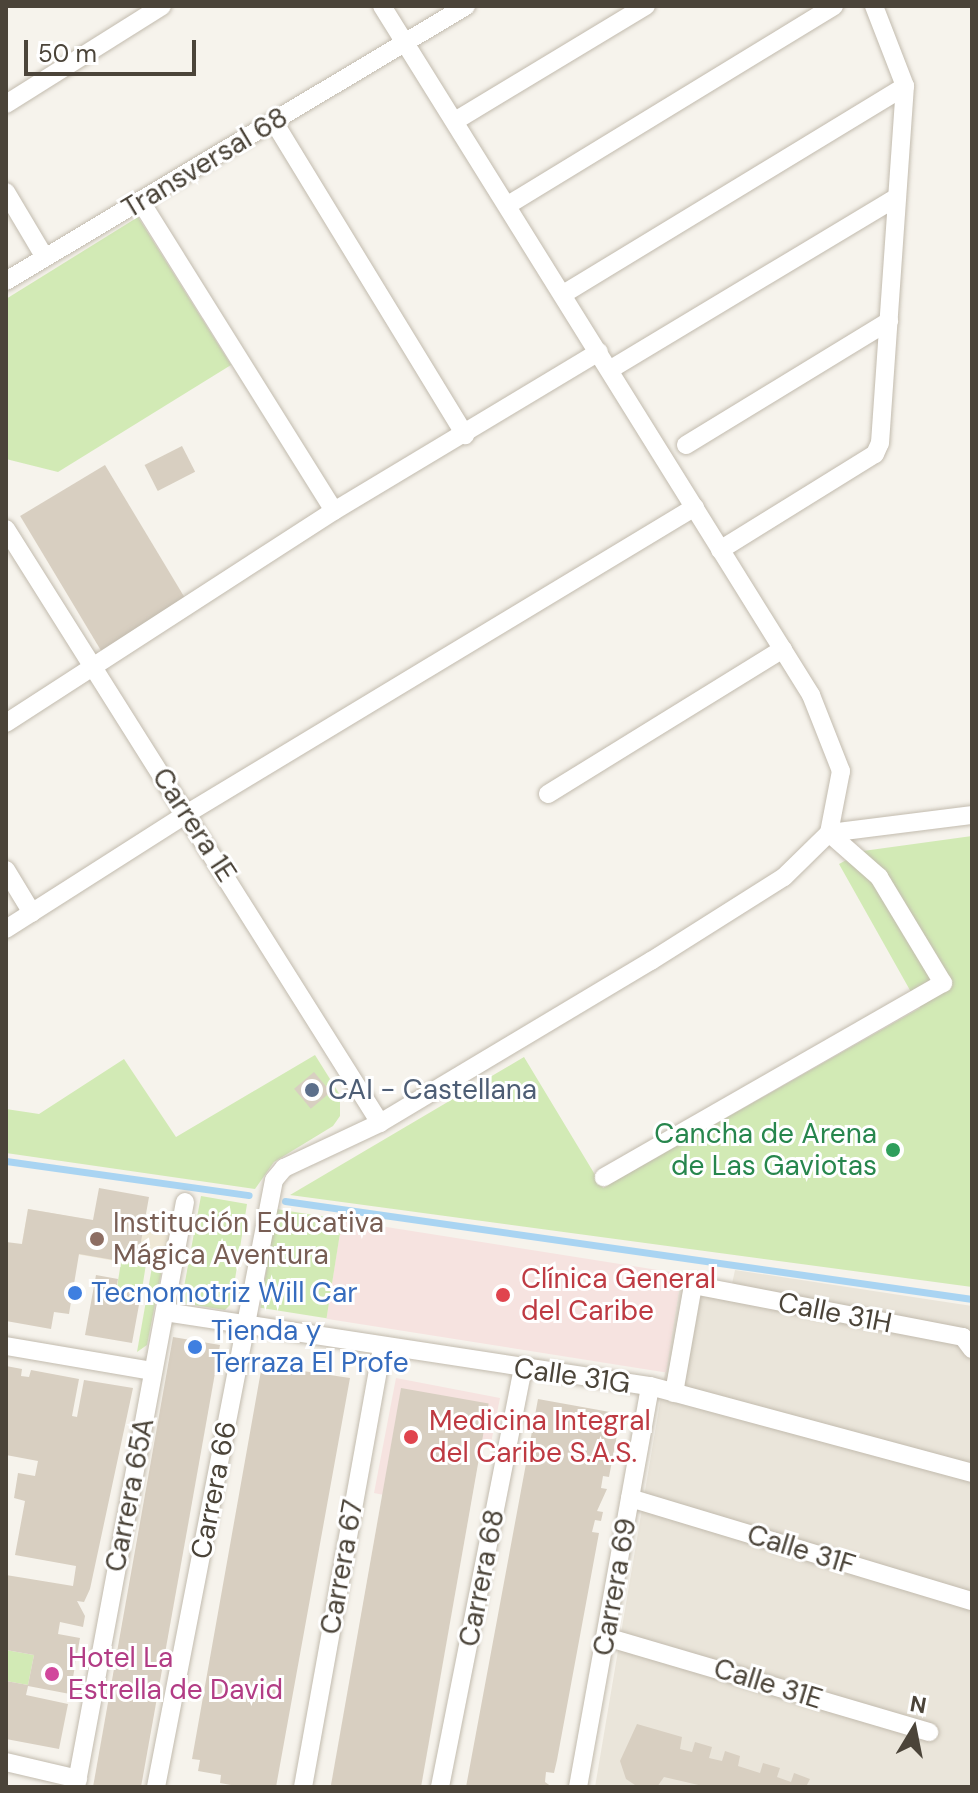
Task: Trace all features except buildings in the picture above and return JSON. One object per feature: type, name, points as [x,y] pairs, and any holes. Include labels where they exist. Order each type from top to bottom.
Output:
[{"type":"street","points":[[6,104],[162,6]]},
{"type":"street","points":[[380,1123],[784,877],[829,833],[841,771],[827,728],[783,649],[565,293],[404,45],[382,6]]},
{"type":"street","name":"Transversal 68","points":[[6,281],[466,6]]},
{"type":"street","points":[[455,121],[646,6]]},
{"type":"street","points":[[508,205],[834,6]]},
{"type":"street","points":[[720,550],[875,454],[889,321],[905,86],[874,6]]},
{"type":"street","points":[[565,293],[905,86]]},
{"type":"street","points":[[274,122],[465,435]]},
{"type":"street","points":[[6,192],[44,256]]},
{"type":"street","points":[[611,369],[896,198]]},
{"type":"street","points":[[141,202],[334,511]]},
{"type":"street","points":[[686,445],[889,321]]},
{"type":"street","points":[[6,723],[92,672],[334,511],[599,352]]},
{"type":"street","points":[[6,929],[188,813],[695,507]]},
{"type":"street","name":"Carrera 1E","points":[[6,529],[92,672],[188,813],[380,1123]]},
{"type":"street","points":[[548,794],[783,649]]},
{"type":"street","points":[[829,833],[972,815]]},
{"type":"street","points":[[604,1177],[943,983],[879,877],[829,833]]},
{"type":"street","points":[[6,870],[32,913]]},
{"type":"street","name":"Carrera 66","points":[[156,1787],[246,1326],[268,1192],[284,1168],[380,1123]]},
{"type":"street","name":"Carrera 65A","points":[[77,1783],[185,1202]]},
{"type":"street","name":"Calle 31H","points":[[674,1393],[693,1285],[963,1337],[972,1349]]},
{"type":"street","name":"Calle 31G","points":[[165,1312],[650,1386],[972,1473]]},
{"type":"street","points":[[6,1346],[153,1371]]},
{"type":"street","name":"Carrera 67","points":[[303,1787],[382,1347]]},
{"type":"street","name":"Carrera 68","points":[[440,1787],[523,1369]]},
{"type":"street","name":"Carrera 69","points":[[578,1787],[650,1386]]},
{"type":"street","name":"Calle 31F","points":[[630,1498],[972,1601]]},
{"type":"street","name":"Calle 31E","points":[[606,1637],[929,1732]]},
{"type":"street","points":[[6,1762],[77,1783]]},
{"type":"shaded area","name":"Institución Educativa Mágica Aventura","points":[[28,1209],[172,1234],[166,1270],[22,1244]]},
{"type":"shaded area","name":"Clínica General del Caribe","points":[[342,1220],[682,1274],[666,1373],[326,1319]]},
{"type":"shaded area","points":[[735,1270],[972,1306],[972,1787],[595,1787],[682,1272],[732,1284]]},
{"type":"shaded area","name":"Medicina Integral del Caribe S.A.S.","points":[[396,1378],[500,1398],[491,1443],[437,1433],[424,1503],[374,1493]]},
{"type":"green space","points":[[138,217],[231,365],[58,472],[6,459],[6,299]]},
{"type":"green space","points":[[972,836],[972,1287],[290,1195],[524,1057],[603,1188],[920,1008],[839,864],[863,851]]},
{"type":"green space","points":[[315,1055],[340,1095],[340,1116],[333,1126],[274,1162],[255,1189],[6,1153],[6,1109],[39,1114],[124,1059],[176,1137]]},
{"type":"green space","points":[[201,1196],[247,1204],[231,1304],[225,1310],[181,1303]]},
{"type":"green space","points":[[276,1209],[342,1219],[327,1318],[260,1308]]},
{"type":"green space","points":[[121,1262],[146,1266],[141,1294],[117,1290]]},
{"type":"green space","points":[[152,1267],[162,1269],[147,1345],[137,1352]]},
{"type":"green space","points":[[6,1650],[34,1655],[28,1685],[6,1681]]},
{"type":"waterway","points":[[6,1161],[249,1195]]},
{"type":"waterway","points":[[285,1201],[972,1299]]},
{"type":"place","name":"CAI - Castellana","points":[[312,1090]]},
{"type":"place","name":"Cancha de Arena de Las Gaviotas","points":[[893,1150]]},
{"type":"place","name":"Institución Educativa Mágica Aventura","points":[[97,1239]]},
{"type":"place","name":"Tecnomotriz Will Car","points":[[75,1293]]},
{"type":"place","name":"Clínica General del Caribe","points":[[503,1295]]},
{"type":"place","name":"Tienda y Terraza El Profe","points":[[195,1347]]},
{"type":"place","name":"Medicina Integral del Caribe S.A.S.","points":[[411,1437]]},
{"type":"place","name":"Hotel La Estrella de David","points":[[52,1674]]}]
